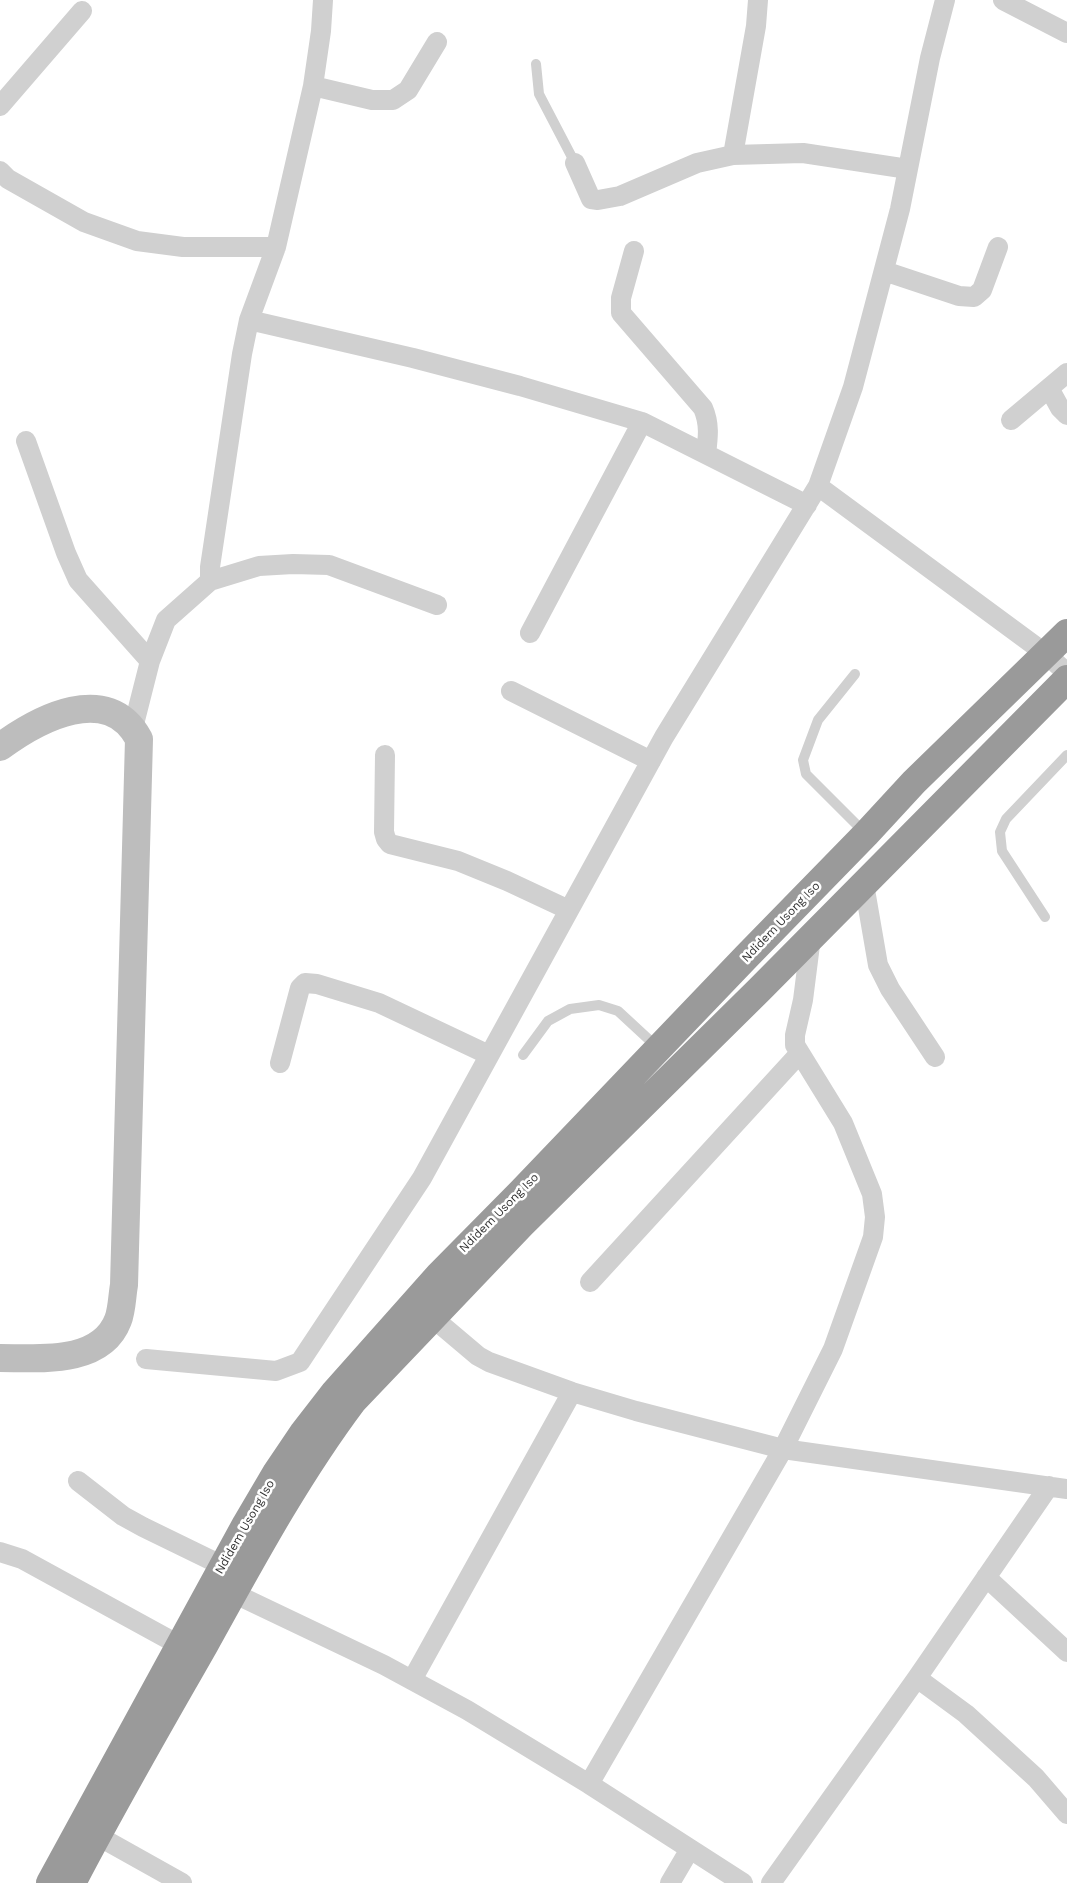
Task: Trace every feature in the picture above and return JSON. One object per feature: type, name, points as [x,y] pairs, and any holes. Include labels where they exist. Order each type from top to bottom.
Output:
[{"type":"highway","name":"Ndidem Usong Iso","points":[[50,1883],[223,1566],[276,1473],[303,1433],[334,1393],[439,1275],[866,834],[914,782],[1067,634]]},
{"type":"highway","name":"Ndidem Usong Iso","points":[[72,1883],[302,1474],[353,1401],[521,1226],[1066,682]]},
{"type":"street","points":[[210,581],[210,567],[236,393],[249,320],[276,247],[313,86],[321,31],[323,0]]},
{"type":"street","points":[[733,155],[756,26],[758,0]]},
{"type":"street","points":[[146,1359],[276,1371],[300,1362],[422,1178],[650,761],[818,486],[853,386],[884,271],[900,209],[930,58],[945,0]]},
{"type":"street","points":[[1003,0],[1067,33]]},
{"type":"street","points":[[0,106],[82,11]]},
{"type":"street","points":[[313,86],[372,100],[393,100],[408,90],[437,42]]},
{"type":"street","points":[[575,163],[591,199],[598,200],[620,196],[697,162],[733,155],[803,153],[908,169]]},
{"type":"street","points":[[0,171],[8,179],[84,222],[137,241],[183,247],[276,247]]},
{"type":"street","points":[[884,271],[959,296],[974,297],[982,290],[998,246]]},
{"type":"street","points":[[634,251],[621,298],[620,313],[703,408],[708,418],[709,429],[706,454]]},
{"type":"street","points":[[249,320],[502,381],[642,422],[807,505]]},
{"type":"street","points":[[1011,420],[1067,373]]},
{"type":"street","points":[[1049,388],[1060,408],[1067,415]]},
{"type":"street","points":[[530,633],[642,422]]},
{"type":"street","points":[[26,441],[66,553],[78,580],[150,661]]},
{"type":"street","points":[[818,486],[1046,654],[1066,682]]},
{"type":"street","points":[[133,728],[150,661],[166,620],[210,581],[260,566],[293,564],[329,565],[437,605]]},
{"type":"street","points":[[510,691],[650,761]]},
{"type":"street","points":[[0,747],[27,729],[71,710],[97,709],[116,716],[133,728],[139,739],[124,1285],[118,1320],[109,1335],[88,1351],[53,1359],[0,1358]]},
{"type":"street","points":[[385,755],[384,832],[386,840],[390,844],[458,861],[569,910]]},
{"type":"street","points":[[864,884],[878,965],[890,989],[935,1057]]},
{"type":"street","points":[[589,1784],[783,1449],[833,1349],[872,1237],[875,1217],[872,1194],[843,1123],[795,1045],[811,937]]},
{"type":"street","points":[[280,1064],[300,988],[305,983],[317,984],[379,1004],[489,1055]]},
{"type":"street","points":[[590,1282],[800,1053]]},
{"type":"street","points":[[433,1318],[478,1356],[489,1362],[572,1392],[636,1411],[783,1449],[1058,1487]]},
{"type":"street","points":[[412,1680],[572,1392]]},
{"type":"street","points":[[78,1481],[123,1516],[223,1566]]},
{"type":"street","points":[[771,1883],[917,1678],[986,1577],[1058,1487]]},
{"type":"street","points":[[0,1552],[22,1559],[180,1645]]},
{"type":"street","points":[[986,1577],[1067,1652]]},
{"type":"street","points":[[234,1593],[384,1665],[467,1710],[589,1784],[743,1883]]},
{"type":"street","points":[[917,1678],[966,1714],[1036,1778],[1067,1814]]},
{"type":"street","points":[[98,1836],[182,1883]]},
{"type":"street","points":[[670,1883],[690,1849]]},
{"type":"lane","points":[[536,64],[539,94],[575,163]]},
{"type":"lane","points":[[855,674],[818,720],[803,760],[806,774],[866,834]]},
{"type":"lane","points":[[1045,917],[1002,850],[1000,832],[1006,819],[1067,755]]},
{"type":"lane","points":[[523,1055],[548,1021],[570,1009],[599,1005],[618,1011],[658,1049]]}]
